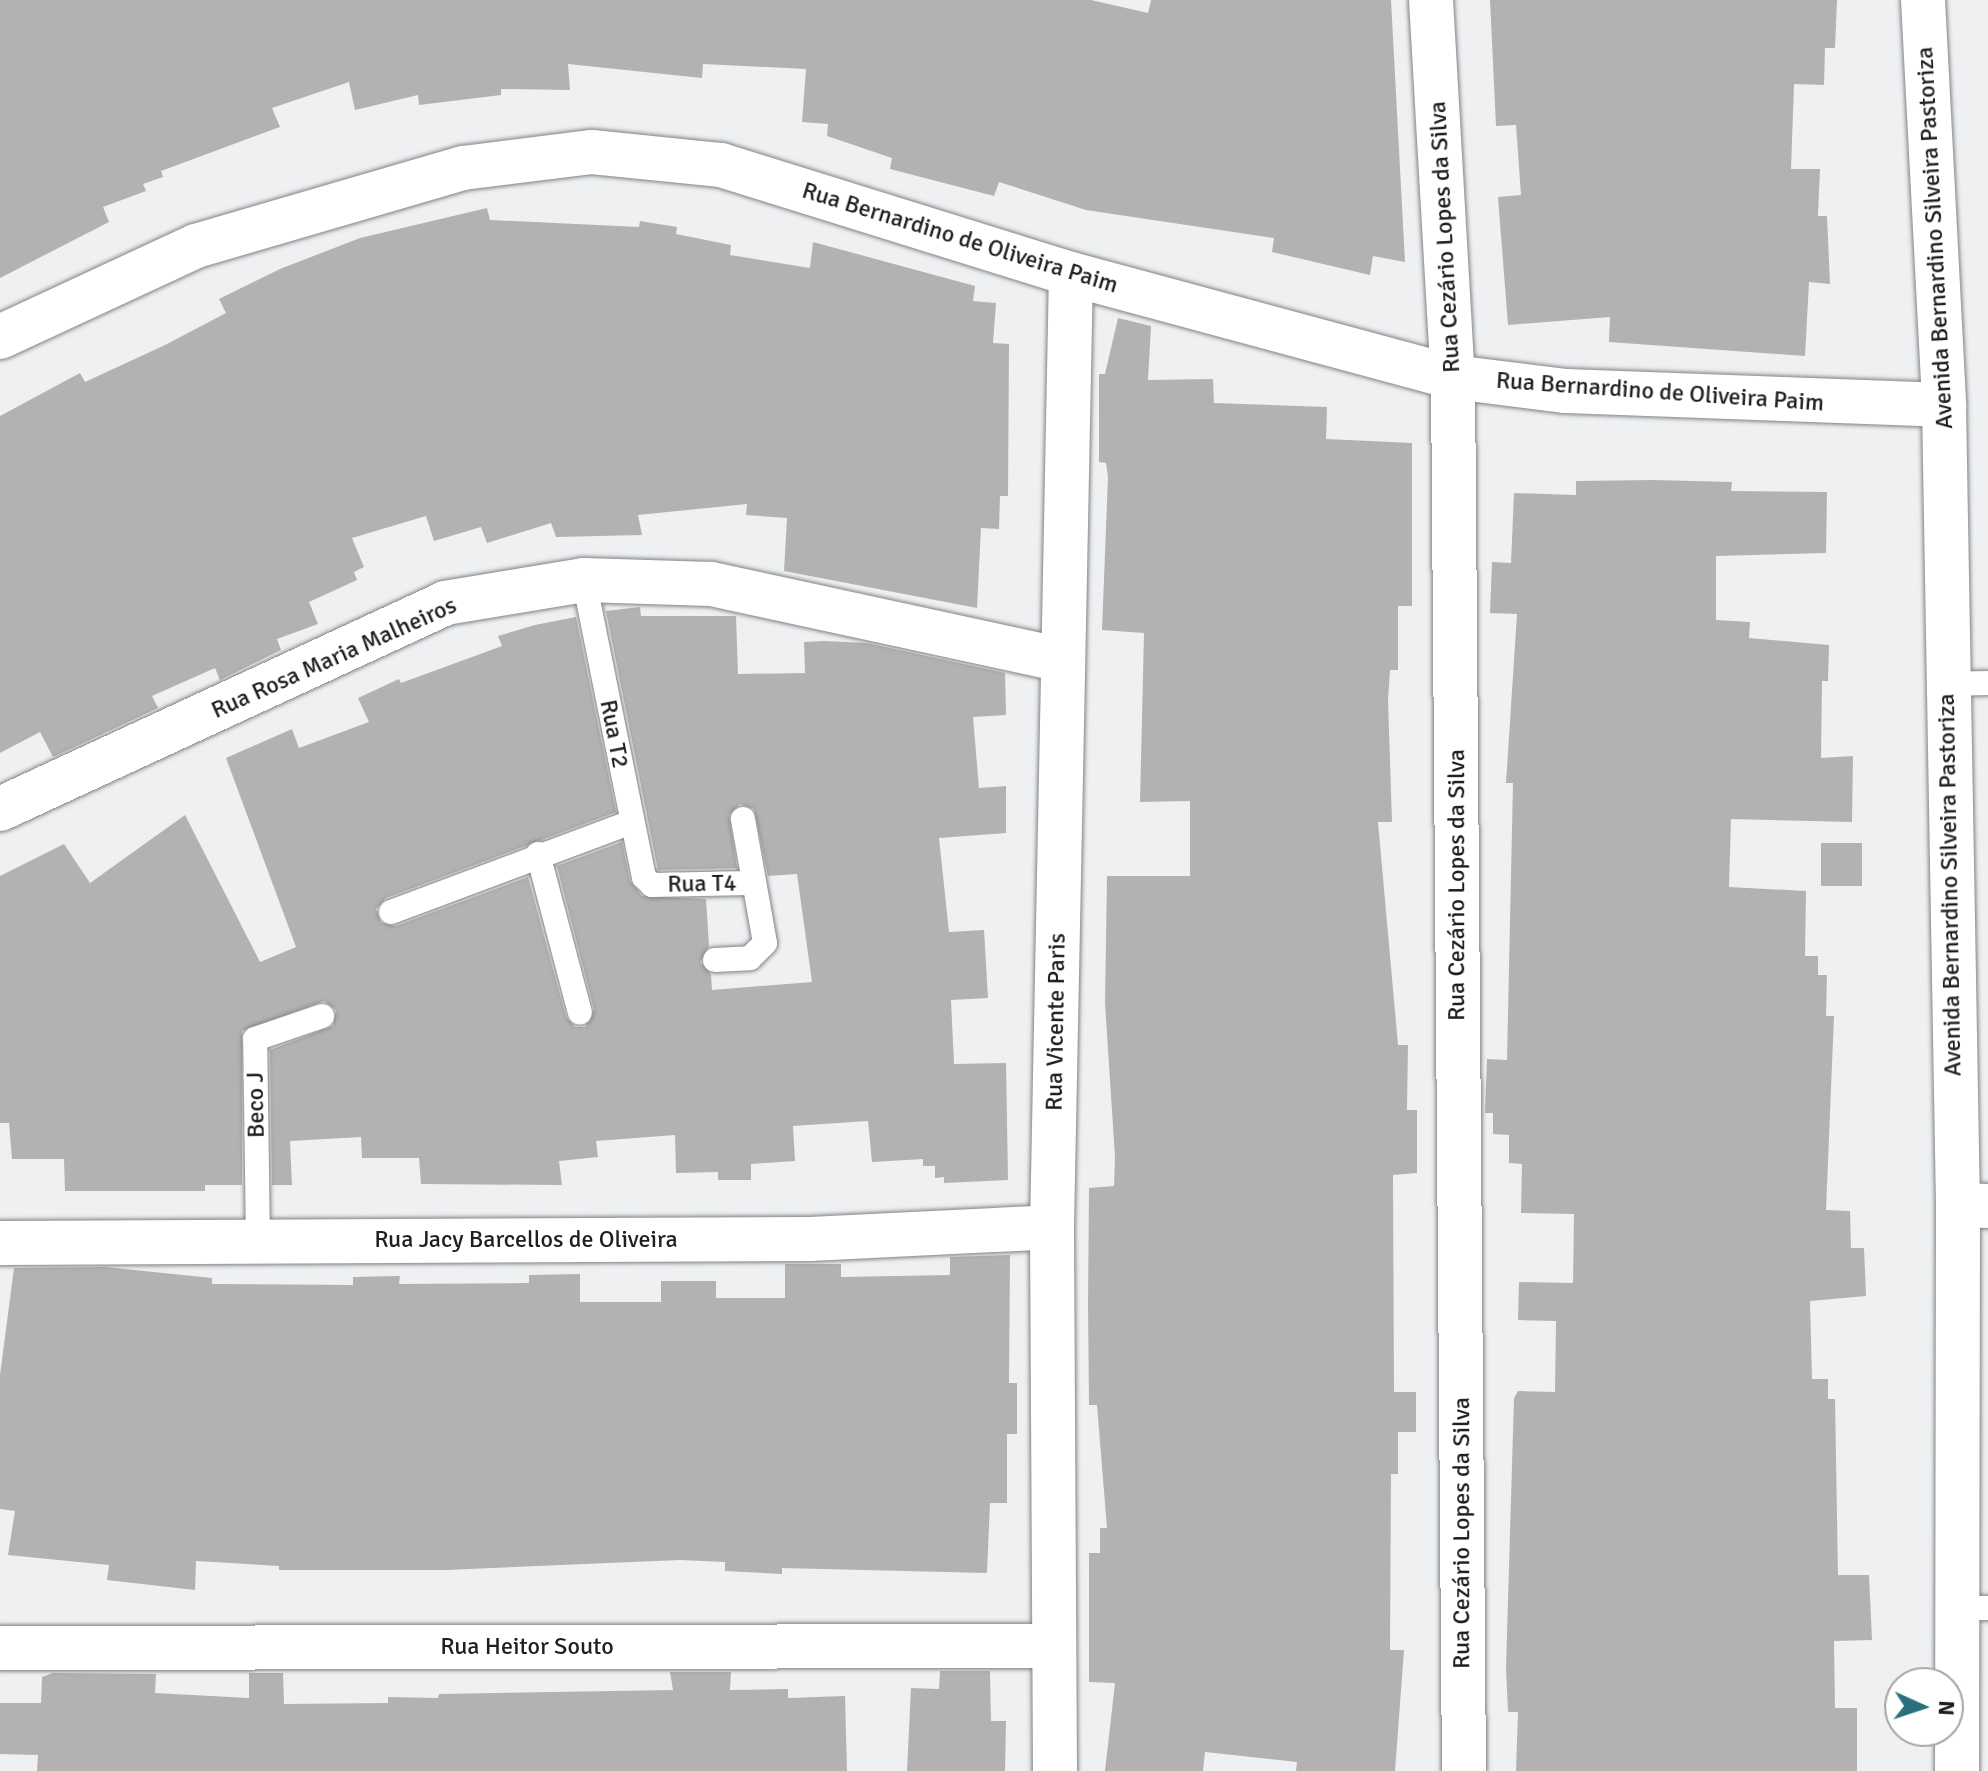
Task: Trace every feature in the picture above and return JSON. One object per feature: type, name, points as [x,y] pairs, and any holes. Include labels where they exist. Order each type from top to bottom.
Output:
[{"type":"street","name":"Rua Cezário Lopes da Silva","points":[[1431,0],[1453,377],[1464,1771]]},
{"type":"street","name":"Avenida Bernardino Silveira Pastoriza","points":[[1923,0],[1944,405],[1945,684],[1973,1206],[1973,1608],[1957,1771]]},
{"type":"street","name":"Rua Bernardino de Oliveira Paim","points":[[0,337],[196,246],[463,168],[592,152],[721,165],[1071,274],[1453,377],[1566,391],[1944,405]]},
{"type":"street","name":"Rua Vicente Paris","points":[[1055,1771],[1052,1227],[1071,274]]},
{"type":"street","name":"Rua Rosa Maria Malheiros","points":[[0,809],[445,603],[584,580],[711,584],[1062,660]]},
{"type":"street","name":"Rua Jacy Barcellos de Oliveira","points":[[0,1243],[810,1239],[1052,1227]]},
{"type":"street","name":"Rua Heitor Souto","points":[[0,1648],[1054,1646]]},
{"type":"lane","name":"Rua T2","points":[[584,580],[644,877],[652,885]]},
{"type":"lane","points":[[1945,684],[1988,683]]},
{"type":"lane","points":[[715,960],[761,953],[765,943],[751,883],[743,819]]},
{"type":"lane","points":[[391,912],[538,854],[632,822]]},
{"type":"lane","points":[[538,854],[580,1013]]},
{"type":"lane","name":"Rua T4","points":[[652,885],[751,883]]},
{"type":"lane","name":"Beco J","points":[[258,1242],[255,1039],[322,1016]]},
{"type":"building","points":[[0,0],[1091,0],[1148,13],[1151,0],[1391,0],[1405,262],[1373,256],[1370,275],[1272,252],[1274,238],[1086,210],[999,182],[994,196],[890,169],[892,158],[827,136],[828,124],[802,122],[806,69],[703,64],[702,78],[568,64],[570,90],[501,89],[501,95],[419,105],[418,95],[355,110],[349,82],[272,108],[280,127],[161,171],[163,177],[143,184],[146,191],[103,207],[109,222],[0,278]]},
{"type":"building","points":[[1490,0],[1837,0],[1835,48],[1825,48],[1824,85],[1794,84],[1791,169],[1820,169],[1818,216],[1827,216],[1830,284],[1809,282],[1805,356],[1609,342],[1610,317],[1508,325],[1498,197],[1521,195],[1516,125],[1496,126]]},
{"type":"building","points":[[487,208],[490,220],[639,227],[640,221],[677,227],[676,234],[731,245],[730,255],[810,268],[813,242],[975,286],[973,301],[996,303],[993,343],[1009,344],[1008,496],[1000,496],[999,529],[981,528],[977,608],[784,571],[787,518],[746,515],[747,504],[638,515],[642,535],[556,537],[551,523],[487,543],[481,527],[434,541],[426,516],[352,538],[364,567],[354,572],[357,580],[309,602],[318,624],[277,639],[281,650],[220,680],[215,668],[152,696],[158,708],[53,757],[40,732],[0,753],[0,416],[80,373],[85,382],[226,313],[219,299],[280,269],[360,238]]},
{"type":"building","points":[[1118,318],[1151,326],[1148,380],[1213,379],[1214,403],[1327,407],[1326,439],[1412,443],[1412,606],[1398,606],[1398,670],[1390,670],[1392,822],[1378,822],[1398,1045],[1408,1045],[1407,1110],[1417,1110],[1417,1173],[1393,1175],[1394,1392],[1416,1392],[1416,1432],[1398,1432],[1398,1474],[1391,1474],[1390,1650],[1404,1650],[1395,1771],[1296,1771],[1297,1762],[1205,1752],[1203,1771],[1105,1771],[1115,1683],[1089,1682],[1089,1553],[1100,1553],[1100,1528],[1107,1528],[1097,1405],[1089,1405],[1088,1305],[1089,1188],[1114,1186],[1115,1157],[1105,1003],[1107,876],[1190,876],[1190,801],[1140,802],[1144,633],[1102,630],[1108,477],[1106,463],[1099,462],[1099,374],[1105,374]]},
{"type":"building","points":[[1576,481],[1732,482],[1731,491],[1827,492],[1826,553],[1716,556],[1716,620],[1750,622],[1749,638],[1829,645],[1828,681],[1822,681],[1821,758],[1853,756],[1852,822],[1731,819],[1729,887],[1806,891],[1805,956],[1818,956],[1818,975],[1827,975],[1826,1016],[1834,1016],[1826,1210],[1850,1211],[1851,1248],[1864,1248],[1866,1296],[1810,1301],[1812,1379],[1828,1379],[1828,1399],[1835,1399],[1838,1575],[1869,1575],[1872,1640],[1834,1641],[1835,1708],[1857,1708],[1857,1771],[1516,1771],[1518,1712],[1508,1712],[1506,1668],[1514,1398],[1518,1391],[1555,1392],[1556,1321],[1518,1320],[1519,1282],[1573,1283],[1574,1214],[1521,1213],[1522,1164],[1509,1163],[1509,1135],[1493,1134],[1493,1113],[1485,1113],[1487,1059],[1507,1060],[1513,783],[1506,783],[1517,614],[1490,613],[1492,562],[1511,563],[1514,493],[1576,495]]},
{"type":"building","points":[[640,607],[641,616],[736,616],[738,674],[805,673],[804,642],[824,641],[867,643],[1005,673],[1006,715],[973,717],[979,788],[1006,786],[1006,833],[939,838],[949,932],[984,930],[988,998],[951,1000],[954,1064],[1006,1063],[1008,1180],[944,1183],[944,1177],[935,1178],[935,1166],[923,1166],[923,1159],[872,1162],[868,1121],[793,1126],[795,1161],[751,1164],[751,1180],[718,1180],[718,1172],[676,1173],[675,1135],[596,1141],[598,1157],[559,1161],[562,1185],[421,1184],[419,1158],[362,1158],[361,1137],[290,1141],[292,1185],[272,1185],[270,1050],[333,1026],[336,1010],[324,1001],[242,1031],[242,1185],[205,1185],[205,1191],[65,1191],[64,1159],[12,1159],[9,1123],[0,1123],[0,876],[64,844],[90,883],[185,815],[260,962],[296,947],[226,758],[292,729],[299,748],[369,722],[358,698],[399,679],[401,683],[502,646],[498,636],[535,625],[576,617],[616,812],[386,898],[376,909],[381,923],[396,926],[528,877],[566,1017],[575,1027],[585,1027],[594,1009],[557,866],[622,842],[630,881],[642,896],[706,899],[709,946],[700,962],[711,974],[712,990],[812,982],[797,874],[768,876],[754,809],[740,804],[729,815],[737,868],[658,870],[606,611]]},
{"type":"building","points":[[1821,843],[1862,843],[1862,886],[1821,886]]},
{"type":"building","points":[[1010,1255],[1009,1383],[1017,1383],[1017,1434],[1007,1434],[1007,1503],[990,1503],[987,1573],[782,1568],[782,1574],[725,1571],[725,1562],[680,1560],[446,1570],[279,1570],[279,1566],[196,1561],[195,1590],[107,1580],[109,1565],[8,1555],[15,1511],[0,1509],[0,1375],[14,1268],[105,1267],[212,1278],[212,1284],[353,1285],[353,1277],[400,1276],[399,1284],[529,1283],[529,1275],[580,1274],[580,1302],[661,1302],[661,1281],[716,1281],[716,1298],[785,1298],[785,1264],[841,1264],[841,1277],[950,1275],[950,1257]]},
{"type":"building","points":[[940,1671],[990,1671],[991,1721],[1006,1721],[1005,1771],[907,1771],[911,1688],[939,1689]]},
{"type":"building","points":[[670,1672],[731,1672],[730,1690],[788,1689],[788,1698],[845,1696],[847,1771],[37,1771],[38,1755],[0,1754],[0,1703],[41,1703],[42,1677],[53,1673],[156,1674],[155,1693],[249,1698],[249,1673],[283,1673],[284,1704],[388,1703],[388,1697],[438,1698],[439,1694],[673,1690]]}]
